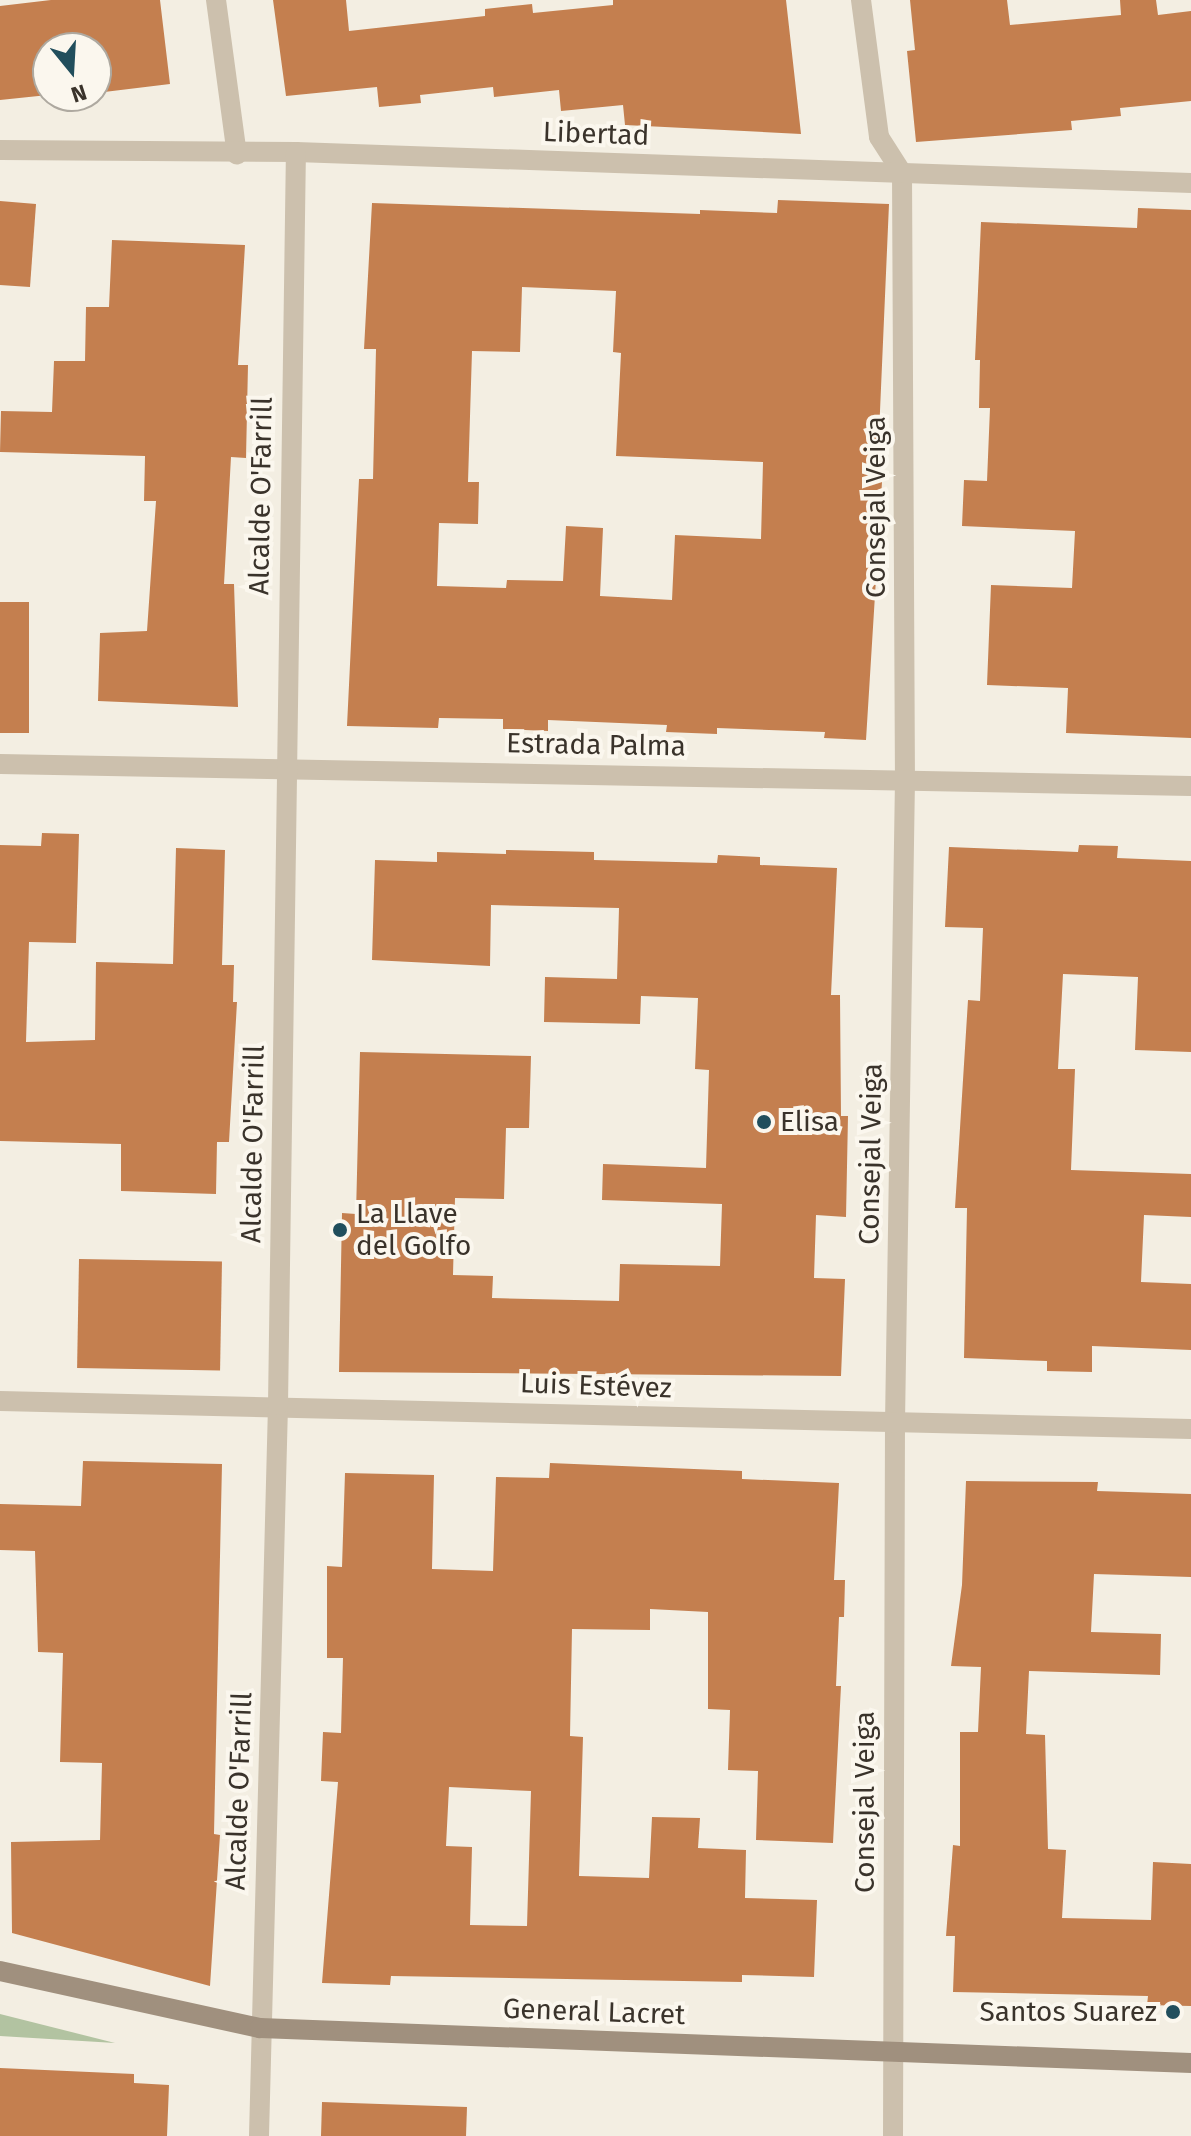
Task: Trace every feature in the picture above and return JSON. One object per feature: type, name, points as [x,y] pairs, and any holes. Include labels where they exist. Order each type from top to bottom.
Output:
[{"type":"main road","name":"General Lacret","points":[[0,1971],[260,2028],[1191,2063]]},
{"type":"street","points":[[216,0],[237,155]]},
{"type":"street","points":[[861,0],[879,137],[902,173]]},
{"type":"street","name":"Libertad","points":[[0,150],[237,155],[296,152],[1191,183]]},
{"type":"street","name":"Alcalde O'Farrill","points":[[259,2136],[278,1405],[284,766],[296,152]]},
{"type":"street","name":"Consejal Veiga","points":[[893,2136],[895,1423],[905,779],[902,173]]},
{"type":"street","name":"Estrada Palma","points":[[0,764],[284,766],[1191,786]]},
{"type":"street","name":"Luis Estévez","points":[[0,1401],[278,1405],[1191,1429]]},
{"type":"green space","points":[[0,2014],[115,2043],[0,2036]]},
{"type":"building","points":[[51,0],[160,0],[170,84],[112,91],[112,32],[32,32],[32,97],[0,100],[0,6]]},
{"type":"building","points":[[273,0],[346,0],[349,31],[485,16],[485,9],[532,4],[533,13],[613,5],[613,0],[786,0],[801,134],[625,125],[623,105],[561,111],[559,90],[494,97],[493,87],[420,95],[421,103],[379,107],[377,87],[286,96]]},
{"type":"building","points":[[910,0],[1007,0],[1010,25],[1121,15],[1120,0],[1156,0],[1158,15],[1191,11],[1191,101],[1120,108],[1121,116],[1071,121],[1072,130],[916,142],[907,51],[915,50]]},
{"type":"building","points":[[778,200],[889,204],[879,434],[885,434],[866,740],[824,738],[825,732],[717,728],[717,734],[666,732],[667,725],[548,720],[548,731],[503,729],[503,719],[439,718],[438,728],[347,726],[359,479],[373,479],[376,349],[364,349],[372,203],[700,214],[700,210],[777,213]],"holes":[[[522,287],[616,291],[613,352],[621,353],[616,456],[763,462],[761,539],[675,535],[672,600],[600,596],[603,528],[566,526],[563,581],[507,580],[506,588],[437,586],[439,523],[478,524],[479,482],[468,482],[472,351],[520,352]]]},
{"type":"building","points":[[0,201],[36,204],[30,287],[0,285]]},
{"type":"building","points":[[1138,208],[1191,210],[1191,738],[1066,733],[1068,688],[987,685],[991,585],[1072,588],[1075,531],[962,526],[964,480],[987,481],[990,408],[979,408],[980,360],[975,360],[981,222],[1137,228]]},
{"type":"building","points":[[112,240],[245,245],[238,365],[248,365],[246,458],[231,457],[224,584],[234,584],[238,707],[98,701],[100,633],[147,631],[156,501],[144,501],[145,456],[0,452],[1,411],[52,412],[54,361],[85,361],[86,307],[109,307]]},
{"type":"building","points":[[0,602],[29,602],[29,733],[0,733]]},
{"type":"building","points":[[42,833],[79,834],[76,943],[29,942],[26,1042],[95,1040],[96,962],[173,964],[176,848],[225,850],[222,965],[234,965],[233,1002],[237,1002],[229,1142],[217,1142],[216,1194],[121,1191],[121,1144],[0,1141],[0,845],[41,846]]},
{"type":"building","points":[[1079,845],[1118,846],[1117,858],[1191,861],[1191,1052],[1135,1050],[1138,977],[1063,974],[1058,1069],[1075,1069],[1071,1170],[1191,1174],[1191,1217],[1144,1215],[1141,1282],[1191,1284],[1191,1350],[1092,1346],[1092,1372],[1047,1371],[1047,1361],[964,1358],[967,1208],[955,1208],[968,1000],[980,1001],[983,928],[945,927],[949,847],[1078,852]]},
{"type":"building","points":[[506,850],[594,852],[594,860],[717,863],[718,855],[760,857],[760,865],[837,868],[831,995],[840,995],[841,1116],[848,1116],[846,1217],[816,1215],[814,1278],[845,1279],[841,1376],[339,1372],[342,1213],[356,1214],[360,1052],[531,1056],[529,1128],[506,1128],[504,1199],[455,1198],[453,1275],[493,1276],[492,1298],[619,1301],[620,1264],[720,1266],[722,1204],[602,1200],[603,1164],[706,1168],[709,1070],[695,1069],[698,998],[641,996],[640,1024],[544,1022],[545,977],[617,979],[619,908],[491,905],[490,966],[372,960],[375,860],[437,862],[437,852],[506,854]]},
{"type":"building","points":[[79,1259],[222,1261],[220,1370],[77,1368]]},
{"type":"building","points":[[83,1461],[222,1464],[214,1834],[220,1835],[210,1986],[12,1933],[11,1842],[100,1840],[102,1763],[60,1762],[63,1653],[38,1652],[35,1551],[0,1550],[0,1504],[81,1506]]},
{"type":"building","points":[[550,1463],[742,1471],[742,1479],[839,1483],[834,1580],[845,1580],[844,1617],[839,1617],[836,1686],[841,1686],[833,1843],[756,1840],[758,1771],[728,1770],[730,1710],[708,1709],[708,1612],[650,1609],[650,1630],[572,1629],[570,1736],[583,1737],[579,1876],[649,1878],[652,1817],[700,1818],[698,1848],[746,1850],[745,1898],[817,1900],[814,1977],[742,1975],[742,1982],[391,1976],[390,1985],[322,1983],[338,1782],[321,1781],[323,1732],[341,1733],[343,1658],[327,1658],[327,1566],[342,1567],[345,1473],[434,1475],[432,1569],[493,1571],[496,1477],[549,1478]],"holes":[[[449,1787],[531,1791],[527,1926],[470,1925],[472,1847],[446,1846]]]},
{"type":"building","points":[[966,1481],[1098,1482],[1097,1491],[1191,1494],[1191,1577],[1094,1574],[1091,1632],[1161,1634],[1160,1675],[1029,1671],[1026,1734],[1045,1735],[1048,1849],[1066,1850],[1062,1918],[1151,1920],[1153,1862],[1191,1864],[1191,2006],[1147,2005],[1148,1996],[953,1992],[955,1936],[946,1936],[953,1845],[960,1846],[960,1732],[978,1732],[981,1667],[951,1666],[962,1585]]},
{"type":"building","points":[[0,2068],[134,2074],[134,2083],[169,2085],[167,2136],[0,2136]]},
{"type":"building","points":[[322,2102],[467,2107],[466,2136],[321,2136]]},
{"type":"place","name":"Elisa","points":[[764,1122]]},
{"type":"place","name":"La Llave del Golfo","points":[[340,1230]]},
{"type":"place","name":"Santos Suarez","points":[[1173,2012]]}]
